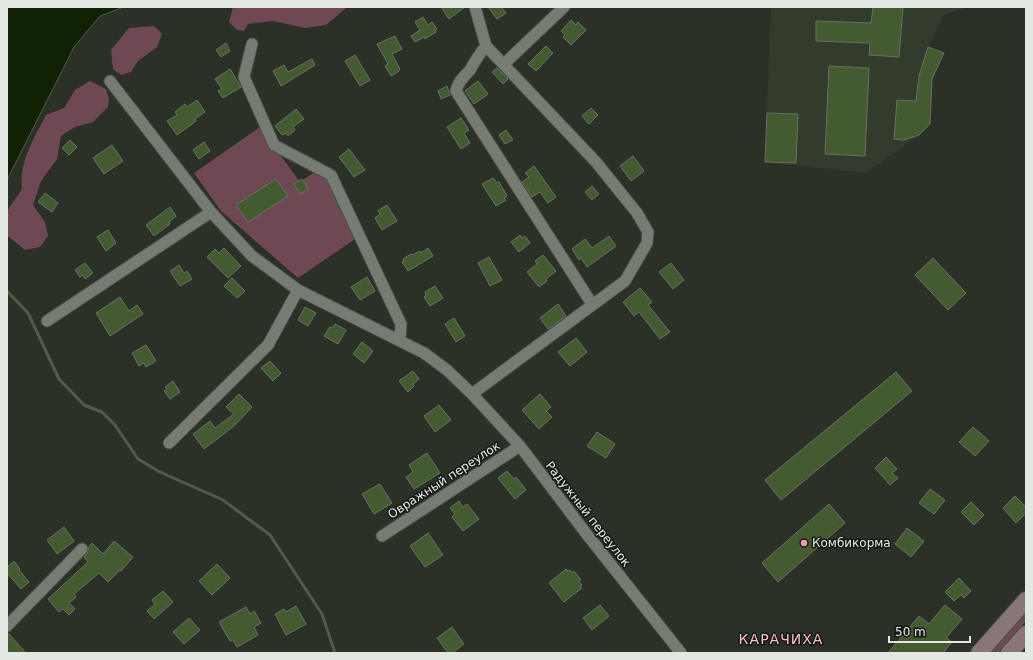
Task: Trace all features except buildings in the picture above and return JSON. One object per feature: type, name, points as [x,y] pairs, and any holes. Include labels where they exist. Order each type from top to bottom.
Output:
[{"type":"main road","points":[[979,653],[1026,600]]},
{"type":"main road","points":[[1009,653],[1026,634]]},
{"type":"street","points":[[472,394],[625,281],[647,243],[648,232],[637,213],[596,162],[486,46],[475,7]]},
{"type":"street","points":[[504,64],[564,7]]},
{"type":"street","points":[[252,44],[244,77],[274,144],[331,175],[401,324],[400,340]]},
{"type":"street","points":[[486,46],[460,80],[456,91],[592,304]]},
{"type":"street","name":"Радужный переулок","points":[[110,81],[211,212],[252,256],[298,290],[424,353],[447,370],[472,394],[520,446],[585,532],[681,653]]},
{"type":"street","points":[[47,321],[211,212]]},
{"type":"street","points":[[169,443],[268,345],[298,290]]},
{"type":"street","name":"Овражный переулок","points":[[382,536],[520,446]]},
{"type":"street","points":[[7,626],[82,550]]},
{"type":"shaded area","points":[[7,7],[124,7],[100,16],[74,47],[7,180]]},
{"type":"shaded area","points":[[233,7],[347,7],[326,25],[305,28],[273,21],[248,24],[244,31],[237,30],[229,22]]},
{"type":"shaded area","points":[[771,7],[968,7],[943,15],[928,47],[944,53],[932,79],[930,124],[919,135],[866,173],[765,162]]},
{"type":"shaded area","points":[[154,26],[162,34],[157,47],[138,61],[131,72],[121,75],[113,69],[111,50],[129,28]]},
{"type":"shaded area","points":[[90,81],[106,89],[109,99],[108,107],[93,122],[75,127],[61,136],[57,159],[41,181],[33,205],[45,222],[48,236],[40,247],[25,250],[8,236],[7,211],[22,189],[23,169],[28,150],[46,115],[64,108],[75,90]]},
{"type":"shaded area","points":[[260,127],[300,182],[316,171],[335,182],[358,237],[298,278],[221,211],[194,173]]},
{"type":"shaded area","points":[[1026,610],[1026,621],[998,653],[988,653]]},
{"type":"waterway","points":[[7,291],[28,313],[59,379],[84,405],[102,412],[115,425],[138,459],[160,472],[223,500],[270,535],[322,614],[335,653]]},
{"type":"place","name":"Комбикорма","points":[[804,543]]},
{"type":"district","name":"КАРАЧИХА","points":[[781,639]]}]
